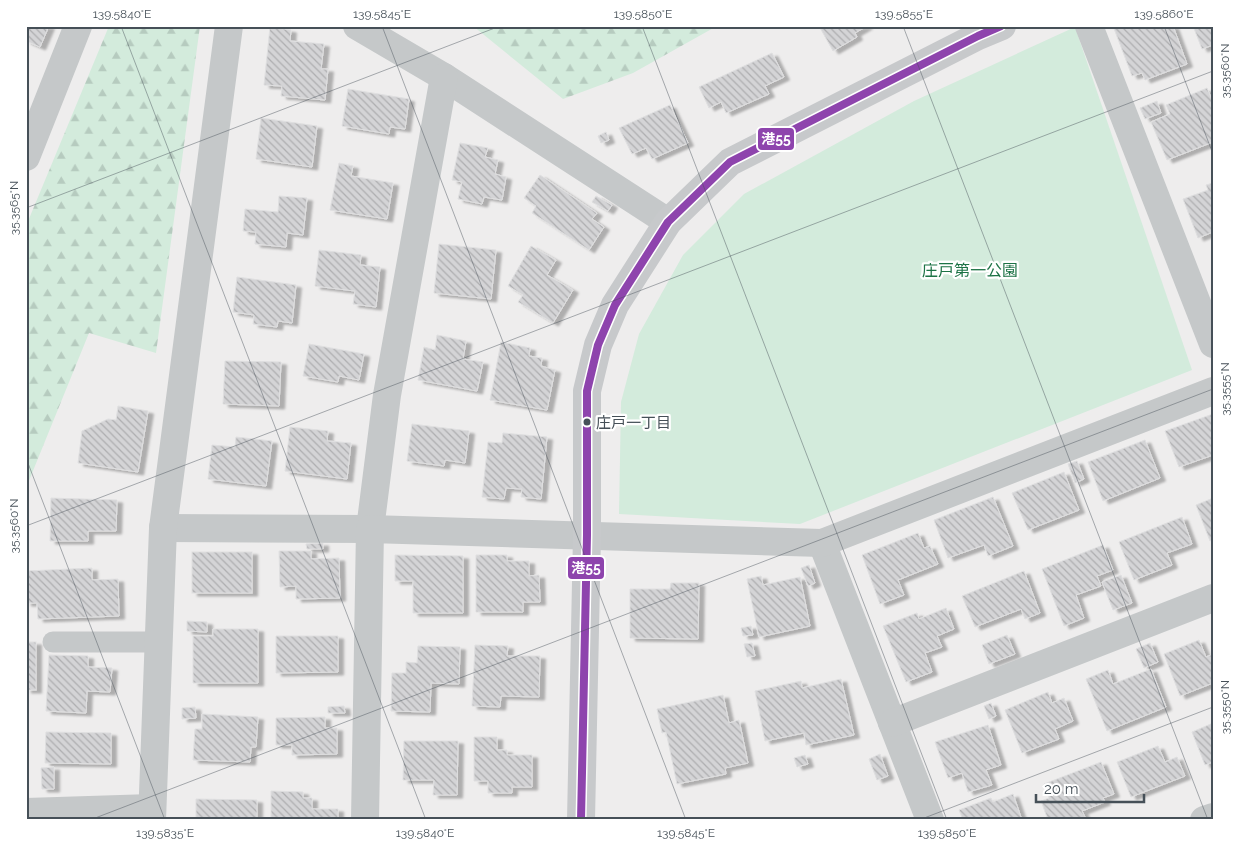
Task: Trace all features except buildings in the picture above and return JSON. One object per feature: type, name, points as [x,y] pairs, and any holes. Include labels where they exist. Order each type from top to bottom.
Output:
[{"type":"street","points":[[26,157],[78,26]]},
{"type":"street","points":[[26,812],[152,814],[163,528],[229,26]]},
{"type":"street","points":[[357,26],[444,77],[668,222]]},
{"type":"street","points":[[1089,26],[1213,344]]},
{"type":"street","points":[[581,820],[588,391],[598,346],[615,305],[668,222],[730,162],[984,30]]},
{"type":"street","points":[[365,820],[370,529],[387,395],[444,77]]},
{"type":"street","points":[[163,528],[370,529],[822,542],[1213,391]]},
{"type":"street","points":[[822,542],[930,820]]},
{"type":"street","points":[[892,723],[1213,598]]},
{"type":"street","points":[[1204,820],[1213,816]]},
{"type":"lane","points":[[53,642],[158,642]]},
{"type":"green space","points":[[109,26],[200,26],[156,353],[89,333],[26,488],[26,226]]},
{"type":"green space","points":[[473,26],[717,26],[633,73],[563,99]]},
{"type":"green space","name":"庄戸第一公園","points":[[1075,27],[1192,370],[800,524],[619,514],[621,402],[639,334],[683,255],[744,194],[914,101]]},
{"type":"transit line","name":"港55","points":[[581,820],[587,535],[587,391],[598,345],[615,305],[668,222],[730,162],[1001,26]]},
{"type":"place","name":"庄戸一丁目","points":[[587,422]]}]
